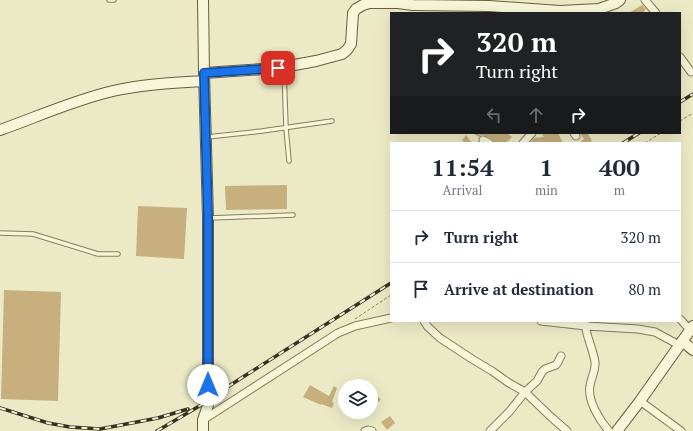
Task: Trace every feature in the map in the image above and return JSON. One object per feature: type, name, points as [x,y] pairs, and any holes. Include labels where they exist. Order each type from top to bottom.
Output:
[{"type":"street","points":[[203,0],[208,218],[208,405],[203,420],[203,431]]},
{"type":"street","points":[[0,130],[92,96],[113,91],[204,77],[284,67],[342,54],[351,44],[353,13],[356,8],[369,3],[398,1],[413,9],[490,5],[560,12],[599,9],[620,0]]},
{"type":"street","points":[[645,0],[655,12]]},
{"type":"street","points":[[681,59],[691,72]]},
{"type":"street","points":[[524,142],[531,134]]},
{"type":"street","points":[[203,420],[338,333],[355,326],[390,318]]},
{"type":"street","points":[[617,431],[692,328],[681,320]]},
{"type":"street","points":[[425,322],[440,338],[525,392],[567,431]]},
{"type":"street","points":[[563,322],[585,323],[655,332],[693,350]]},
{"type":"street","points":[[585,323],[594,354],[595,366],[590,386],[590,398],[599,418],[609,431]]},
{"type":"street","points":[[490,431],[534,384],[542,372],[556,365],[561,356]]},
{"type":"street","points":[[640,401],[681,431]]},
{"type":"street","points":[[365,431],[372,431]]},
{"type":"lane","points":[[109,0],[114,0]]},
{"type":"lane","points":[[284,67],[286,128],[289,160]]},
{"type":"lane","points":[[206,137],[332,121]]},
{"type":"lane","points":[[208,218],[293,215]]},
{"type":"lane","points":[[0,233],[33,234],[98,254],[118,254]]},
{"type":"path","points":[[681,120],[693,113]]},
{"type":"path","points":[[647,142],[659,134]]},
{"type":"path","points":[[354,320],[390,296]]},
{"type":"building","points":[[642,5],[646,9],[644,12],[631,12]]},
{"type":"building","points":[[474,134],[508,134],[512,137],[507,142],[494,142],[492,139],[482,135],[479,137]]},
{"type":"building","points":[[542,134],[558,134],[562,142],[531,142],[534,138],[544,137]]},
{"type":"building","points":[[581,134],[588,134],[592,140],[590,142],[580,142],[584,139]]},
{"type":"building","points":[[466,135],[471,142],[464,142],[462,140]]},
{"type":"building","points":[[287,185],[287,209],[226,210],[225,186]]},
{"type":"building","points":[[138,206],[187,208],[184,259],[136,256]]},
{"type":"building","points":[[4,290],[61,292],[58,401],[1,399]]},
{"type":"building","points":[[310,385],[329,396],[334,386],[337,388],[332,402],[334,403],[332,408],[303,397]]},
{"type":"building","points":[[390,416],[395,423],[387,430],[381,422]]},
{"type":"railway","points":[[681,101],[693,94]]},
{"type":"railway","points":[[625,142],[637,134]]},
{"type":"railway","points":[[157,431],[208,401],[215,395],[390,284]]},
{"type":"railway","points":[[0,408],[48,423],[70,427],[100,429],[158,418],[188,409]]},
{"type":"route","points":[[208,385],[208,218],[204,73],[278,68]]}]
